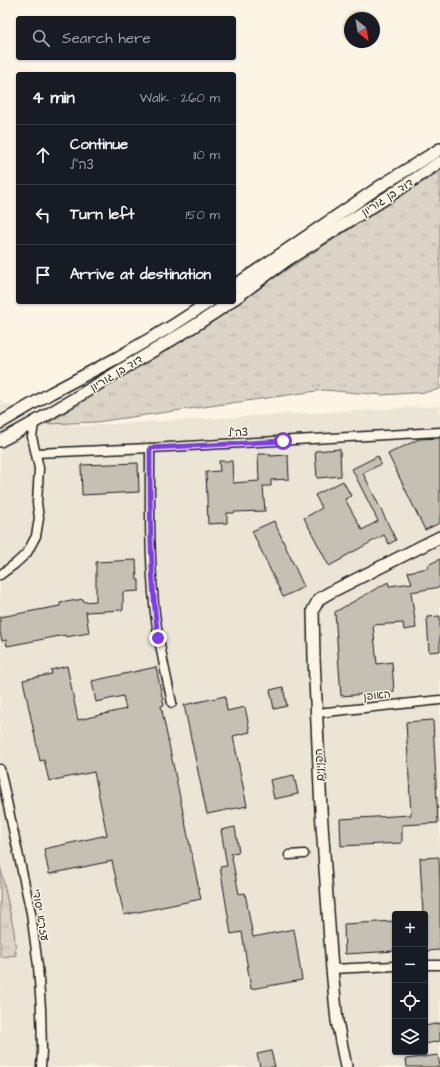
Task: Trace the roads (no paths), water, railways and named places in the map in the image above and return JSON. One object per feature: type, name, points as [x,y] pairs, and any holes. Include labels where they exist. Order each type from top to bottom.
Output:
[{"type":"main road","name":"דוד בן גוריון","points":[[236,285],[379,187],[440,149]]},
{"type":"main road","name":"דוד בן גוריון","points":[[236,298],[287,260],[440,162]]},
{"type":"main road","name":"דוד בן גוריון","points":[[0,423],[172,326],[206,304]]},
{"type":"main road","name":"דוד בן גוריון","points":[[0,441],[191,328],[227,304]]},
{"type":"main road","name":"הפנינים","points":[[346,1067],[338,1021],[332,969],[321,810],[313,610],[319,599],[345,584],[440,537]]},
{"type":"street","points":[[0,575],[27,553],[36,536],[39,518],[37,503],[39,468],[32,437],[34,424],[46,415]]},
{"type":"street","name":"צה\"ל","points":[[36,453],[440,432]]},
{"type":"street","points":[[150,448],[150,526],[154,604],[158,638],[172,703]]},
{"type":"street","name":"האופן","points":[[317,713],[440,700]]},
{"type":"street","name":"עזרא יסודי","points":[[0,769],[31,913],[38,966],[41,1009],[41,1067]]},
{"type":"street","points":[[289,855],[304,854]]},
{"type":"street","points":[[428,965],[440,965]]},
{"type":"street","points":[[332,969],[392,966]]}]
